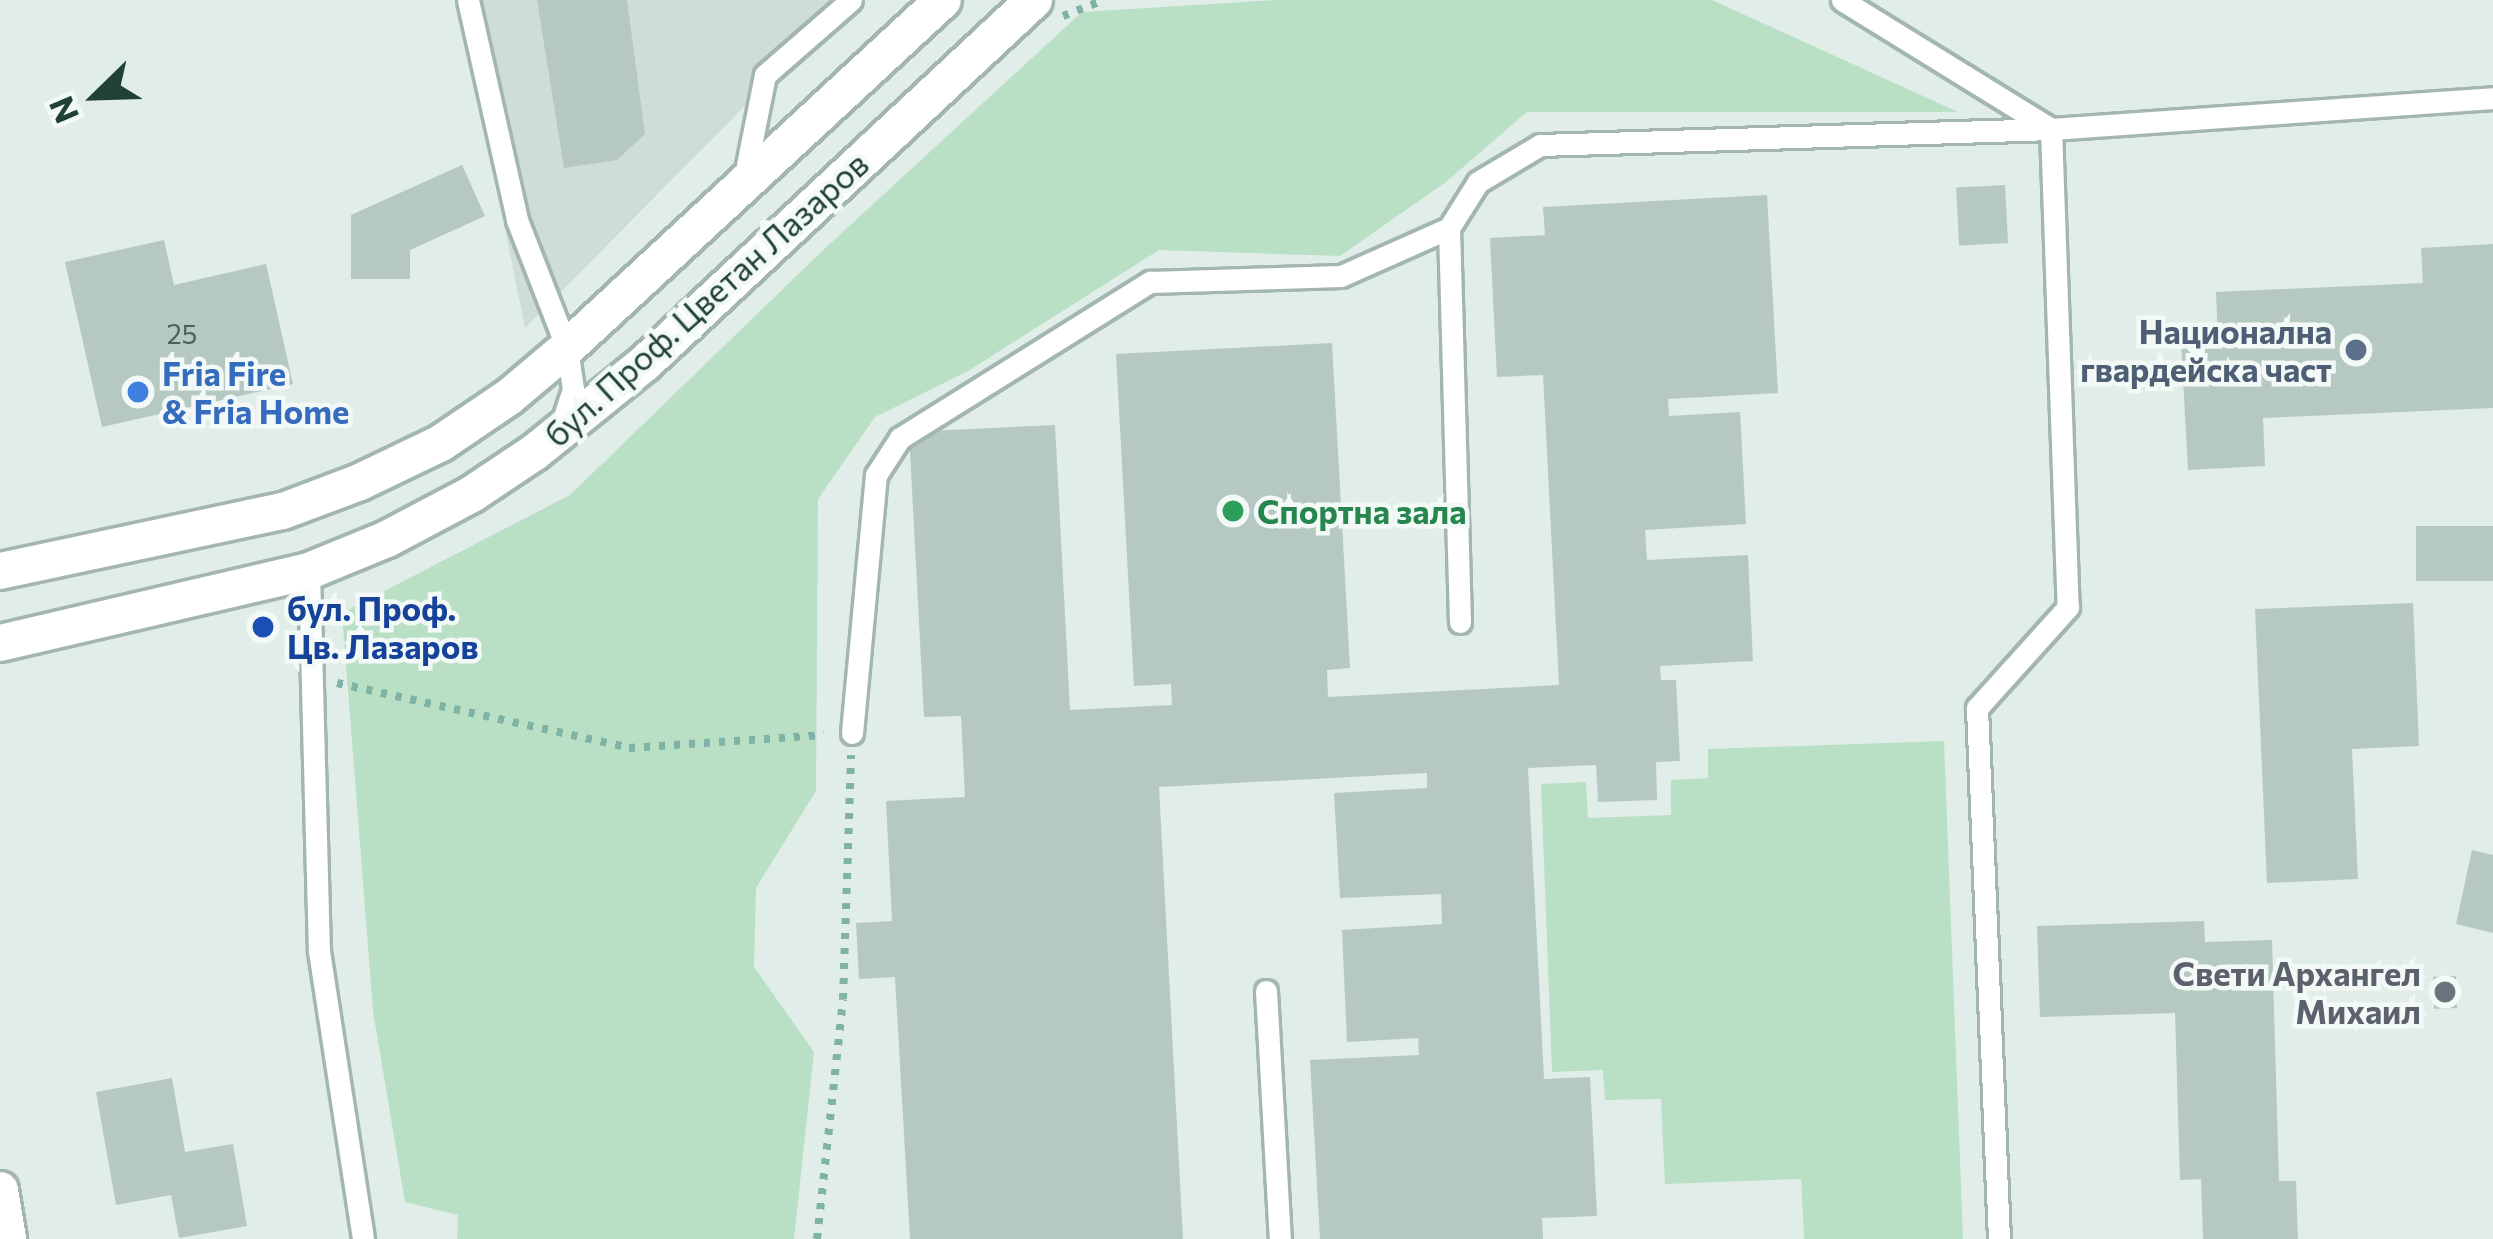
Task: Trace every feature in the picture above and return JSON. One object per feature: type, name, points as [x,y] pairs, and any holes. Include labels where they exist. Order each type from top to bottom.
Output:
[{"type":"main road","name":"бул. Проф. Цветан Лазаров","points":[[0,571],[283,511],[361,482],[441,442],[509,397],[567,348],[943,0]]},
{"type":"main road","name":"бул. Проф. Цветан Лазаров","points":[[0,643],[309,571],[387,539],[472,494],[559,433],[644,363],[1047,9]]},
{"type":"main road","points":[[0,1190],[8,1239]]},
{"type":"lane","points":[[468,0],[518,220],[567,348],[573,389],[559,433]]},
{"type":"lane","points":[[743,186],[765,75],[851,0]]},
{"type":"lane","points":[[1842,0],[2050,129]]},
{"type":"lane","points":[[1460,622],[1449,228],[1478,182],[1540,145],[2050,129],[2493,98]]},
{"type":"lane","points":[[1999,1239],[1977,707],[2068,607],[2050,129]]},
{"type":"lane","points":[[852,733],[876,475],[900,438],[1150,282],[1340,276],[1449,228]]},
{"type":"lane","points":[[309,571],[319,951],[363,1239]]},
{"type":"lane","points":[[1266,992],[1280,1239]]},
{"type":"path","points":[[1047,9],[1103,0]]},
{"type":"path","points":[[312,678],[629,748],[852,733],[843,999],[817,1239]]},
{"type":"shaded area","points":[[459,0],[850,0],[525,328]]},
{"type":"green space","points":[[1275,0],[1712,0],[1958,112],[1527,112],[1446,182],[1340,256],[1159,250],[968,371],[875,417],[818,499],[816,791],[756,888],[754,967],[814,1052],[794,1239],[457,1239],[458,1215],[405,1202],[373,1011],[342,613],[570,495],[820,253],[1082,12]]},
{"type":"green space","points":[[1944,741],[1963,1239],[1804,1239],[1801,1179],[1665,1184],[1661,1099],[1605,1100],[1603,1070],[1552,1072],[1541,784],[1586,782],[1588,818],[1671,815],[1671,780],[1708,778],[1708,749]]},
{"type":"building","points":[[537,0],[627,0],[645,134],[617,160],[564,168]]},
{"type":"building","points":[[462,165],[485,216],[410,250],[410,279],[351,279],[351,215]]},
{"type":"building","points":[[2005,185],[2008,243],[1959,245],[1956,188]]},
{"type":"building","points":[[1767,195],[1778,393],[1668,399],[1669,416],[1740,412],[1746,524],[1645,530],[1647,560],[1748,555],[1753,661],[1660,666],[1661,680],[1676,680],[1680,761],[1656,762],[1657,800],[1598,802],[1596,765],[1528,768],[1544,1079],[1590,1077],[1597,1216],[1542,1218],[1543,1239],[1320,1239],[1310,1060],[1419,1055],[1418,1038],[1347,1042],[1342,930],[1442,924],[1441,894],[1340,898],[1334,793],[1427,788],[1427,773],[1159,787],[1183,1239],[910,1239],[895,977],[859,979],[856,923],[892,921],[886,801],[965,797],[961,716],[924,717],[909,432],[1055,425],[1070,710],[1172,705],[1171,684],[1134,686],[1116,354],[1332,343],[1350,668],[1327,670],[1328,697],[1559,685],[1543,375],[1497,377],[1490,238],[1545,235],[1543,207]]},
{"type":"building","points":[[164,240],[174,285],[266,264],[293,384],[102,427],[65,262]]},
{"type":"building","points":[[2493,244],[2493,408],[2263,418],[2265,466],[2188,470],[2181,343],[2218,341],[2216,292],[2423,283],[2421,248]]},
{"type":"building","points":[[2416,526],[2493,526],[2493,581],[2416,581]]},
{"type":"building","points":[[2413,603],[2419,746],[2352,749],[2358,879],[2267,883],[2255,609]]},
{"type":"building","points":[[2472,850],[2493,855],[2493,933],[2456,924]]},
{"type":"building","points":[[2204,921],[2205,942],[2272,940],[2279,1181],[2296,1181],[2298,1239],[2203,1239],[2201,1179],[2180,1180],[2175,1013],[2040,1017],[2037,926]]},
{"type":"building","name":"Свети Архангел Михаил","points":[[2456,976],[2457,1008],[2434,1009],[2433,977]]},
{"type":"building","points":[[172,1078],[185,1152],[233,1144],[247,1226],[179,1238],[171,1195],[116,1205],[96,1092]]},
{"type":"place","name":"Национална гвардейска част","points":[[2356,350]]},
{"type":"place","name":"Fria Fire & Fria Home","points":[[138,392]]},
{"type":"place","name":"Спортна зала","points":[[1233,511]]},
{"type":"place","name":"бул. Проф. Цв. Лазаров","points":[[263,627]]},
{"type":"place","name":"Свети Архангел Михаил","points":[[2445,992]]}]
